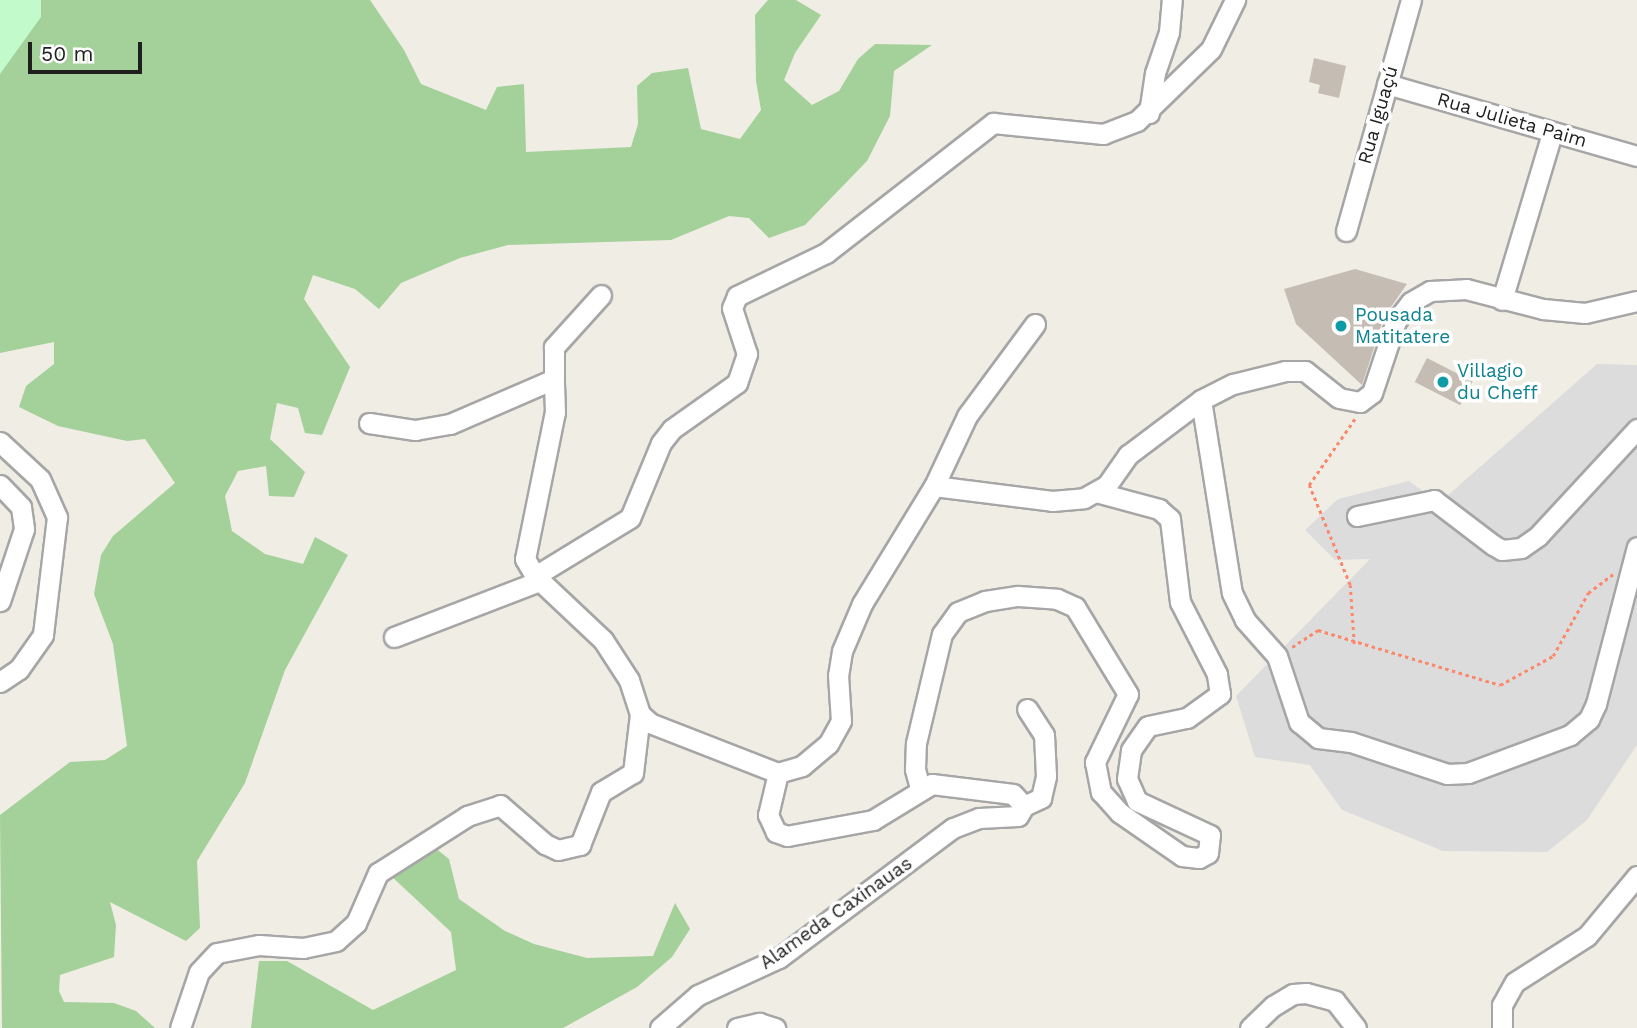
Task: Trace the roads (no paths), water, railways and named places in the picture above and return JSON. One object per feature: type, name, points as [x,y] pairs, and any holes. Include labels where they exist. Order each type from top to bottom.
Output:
[{"type":"street","points":[[1149,113],[1155,74],[1169,32],[1172,0]]},
{"type":"street","points":[[394,637],[537,579],[630,519],[661,443],[671,429],[737,383],[747,354],[732,308],[737,296],[826,253],[993,124],[1102,134],[1128,126],[1149,113],[1211,49],[1236,0]]},
{"type":"street","name":"Rua Iguaçú","points":[[1346,231],[1411,0]]},
{"type":"street","name":"Rua Julieta Paim","points":[[1387,83],[1637,156]]},
{"type":"street","points":[[1502,300],[1552,133]]},
{"type":"street","points":[[934,486],[1052,501],[1096,492],[1113,479],[1128,455],[1201,400],[1233,384],[1284,371],[1305,371],[1339,398],[1360,402],[1372,393],[1385,346],[1396,321],[1412,303],[1430,291],[1448,288],[1502,300],[1585,313],[1637,301]]},
{"type":"street","points":[[180,1028],[200,972],[217,953],[259,945],[303,948],[336,941],[356,923],[378,873],[467,816],[500,805],[545,844],[558,850],[580,845],[601,792],[634,773],[640,714],[629,680],[603,640],[537,579],[525,559],[555,412],[554,347],[601,295]]},
{"type":"street","points":[[640,714],[668,734],[778,773],[802,766],[836,732],[841,721],[838,675],[849,631],[934,486],[967,416],[1035,324]]},
{"type":"street","points":[[369,424],[415,430],[450,424],[554,379]]},
{"type":"street","points":[[1201,400],[1233,593],[1245,620],[1277,656],[1294,713],[1311,735],[1351,743],[1447,774],[1468,773],[1553,744],[1589,719],[1611,661],[1635,553]]},
{"type":"street","points":[[1357,516],[1434,500],[1502,550],[1521,548],[1538,536],[1637,429]]},
{"type":"street","points":[[0,442],[40,480],[57,517],[50,608],[43,635],[19,669],[0,681]]},
{"type":"street","points":[[0,485],[21,507],[24,529],[0,601]]},
{"type":"street","points":[[920,788],[915,769],[916,743],[942,634],[958,612],[985,601],[1018,596],[1057,599],[1075,607],[1128,694],[1096,762],[1101,792],[1120,813],[1182,856],[1199,858],[1208,853],[1210,835],[1137,801],[1127,779],[1130,750],[1148,726],[1187,718],[1220,694],[1217,674],[1180,602],[1170,519],[1159,509],[1096,492]]},
{"type":"street","points":[[778,773],[768,815],[776,832],[787,836],[873,820],[920,788],[932,784],[1013,794],[1021,811],[1041,797],[1046,776],[1044,735],[1027,709]]},
{"type":"street","name":"Alameda Caxinauas","points":[[660,1028],[698,995],[779,958],[953,828],[979,818],[1021,811]]},
{"type":"street","points":[[1502,1028],[1502,1005],[1515,982],[1587,936],[1637,876]]},
{"type":"street","points":[[1250,1028],[1273,1006],[1293,994],[1306,993],[1335,1001],[1356,1028]]},
{"type":"street","points":[[737,1028],[759,1023],[775,1028]]},
{"type":"place","name":"Pousada Matitatere","points":[[1341,326]]},
{"type":"place","name":"Villagio du Cheff","points":[[1443,382]]}]
